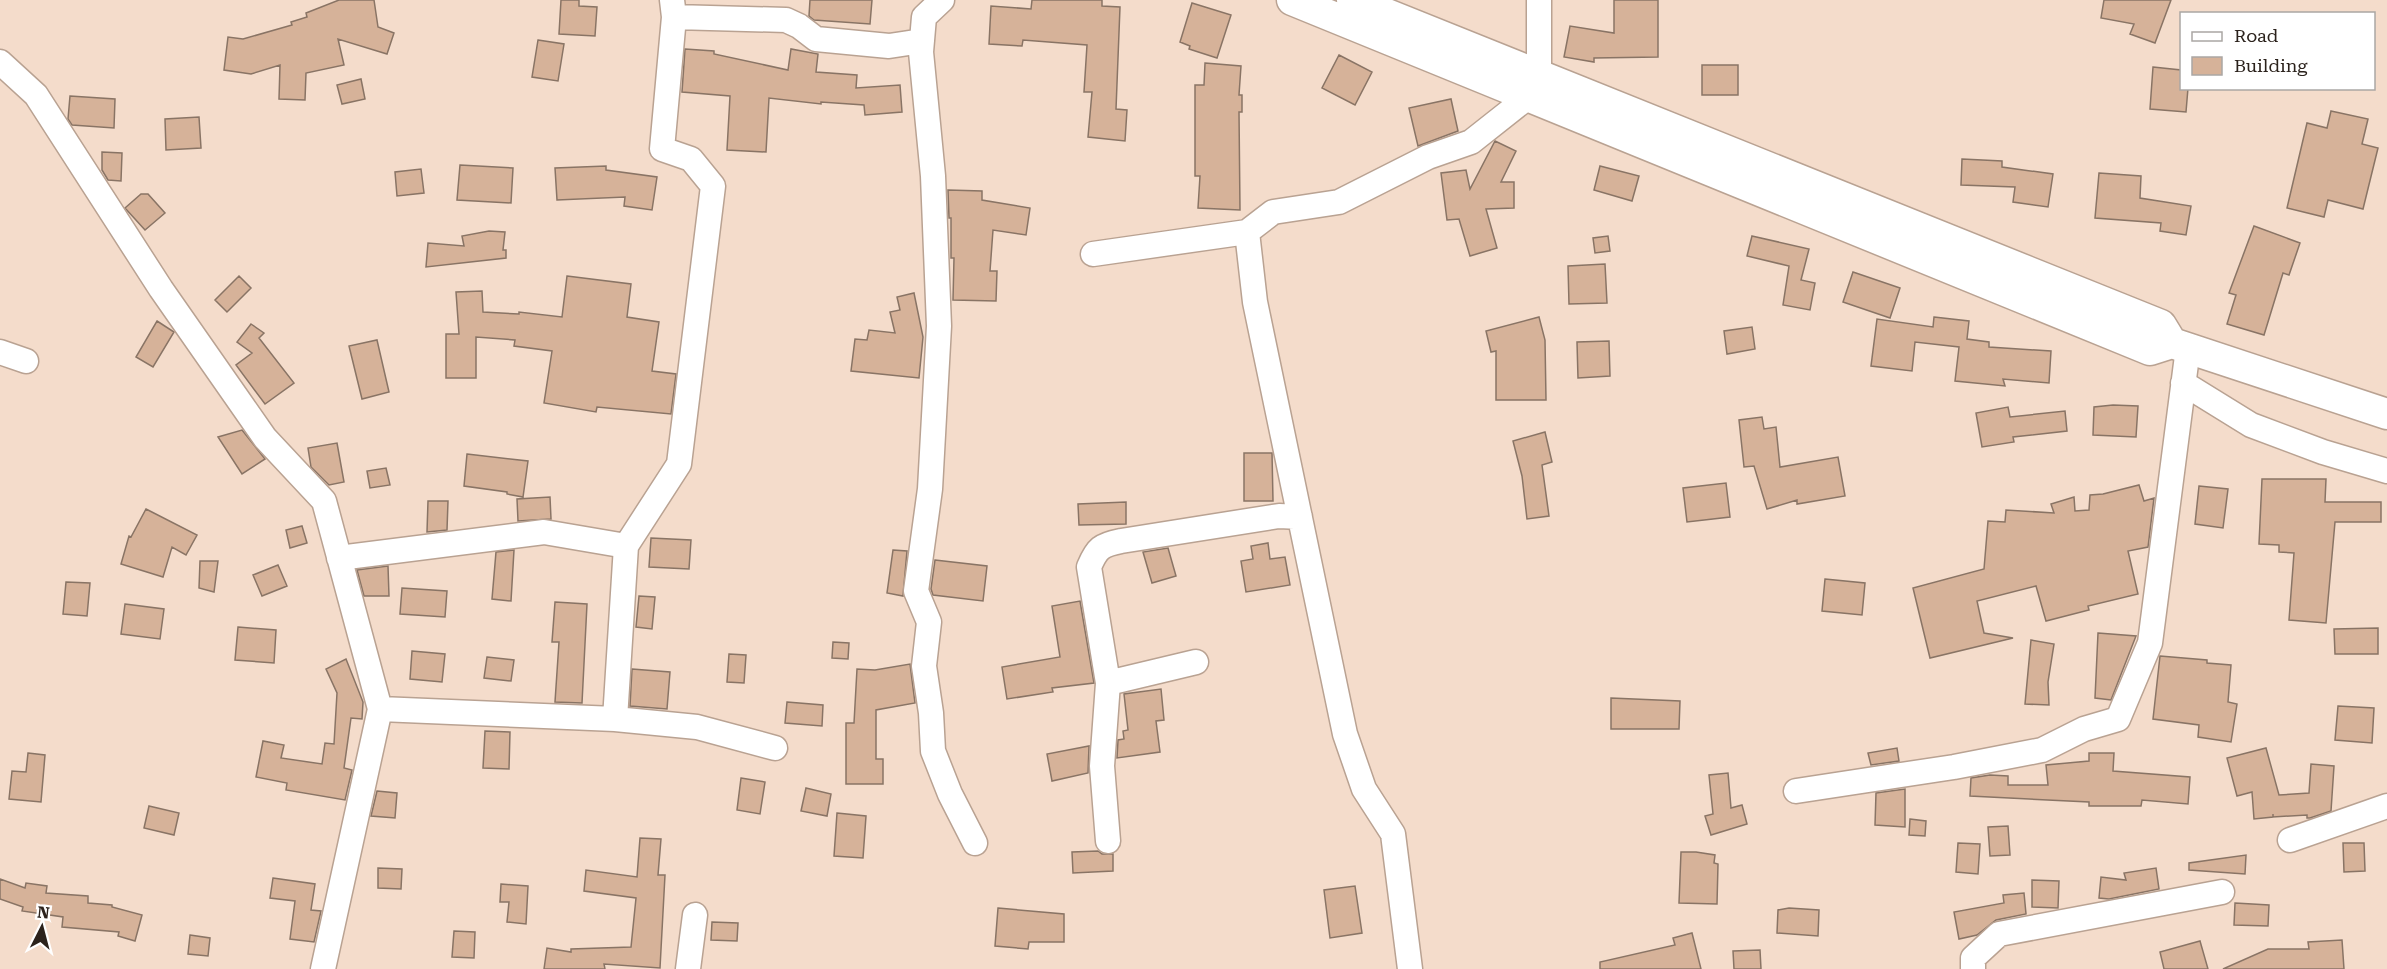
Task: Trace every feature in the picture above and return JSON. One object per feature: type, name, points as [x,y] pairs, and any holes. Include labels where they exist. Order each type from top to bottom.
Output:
[{"type":"street","points":[[942,0],[924,17],[921,52],[933,176],[939,326],[930,489],[916,591],[929,622],[924,666],[931,713],[933,751],[950,794],[975,843]]},
{"type":"street","points":[[1292,0],[1534,87]]},
{"type":"street","points":[[1352,0],[1534,87],[2150,350],[2180,345],[2387,414]]},
{"type":"street","points":[[1093,254],[1247,232],[1273,212],[1339,202],[1428,157],[1470,142],[1534,87],[1539,0]]},
{"type":"street","points":[[615,719],[626,546],[679,464],[713,186],[691,159],[663,149],[673,8],[786,20],[799,26],[816,39],[889,46],[922,41]]},
{"type":"street","points":[[0,62],[36,95],[161,289],[259,429],[324,501],[380,709],[323,969]]},
{"type":"street","points":[[1247,232],[1255,302],[1345,734],[1364,789],[1393,834],[1410,969]]},
{"type":"street","points":[[1796,791],[1954,767],[2042,750],[2084,729],[2118,719],[2150,643],[2183,383],[2180,345]]},
{"type":"street","points":[[0,352],[26,361]]},
{"type":"street","points":[[2183,383],[2251,425],[2323,452],[2387,471]]},
{"type":"street","points":[[1108,841],[1102,766],[1108,683],[1089,567],[1095,551],[1107,544],[1121,541],[1279,516],[1300,517]]},
{"type":"street","points":[[339,558],[544,532],[626,546]]},
{"type":"street","points":[[1108,683],[1196,662]]},
{"type":"street","points":[[380,709],[615,719],[697,727],[775,748]]},
{"type":"street","points":[[2290,840],[2387,806]]},
{"type":"street","points":[[1973,969],[1973,958],[1999,934],[2222,892]]},
{"type":"street","points":[[688,969],[695,915]]},
{"type":"building","points":[[339,0],[374,0],[378,27],[394,33],[387,54],[338,39],[344,65],[306,73],[305,100],[279,99],[280,65],[251,74],[224,70],[228,37],[243,39],[292,25],[291,22],[307,17],[306,13]]},
{"type":"building","points":[[561,0],[579,0],[579,6],[597,7],[595,36],[559,34]]},
{"type":"building","points":[[810,0],[872,0],[870,24],[814,20],[809,16]]},
{"type":"building","points":[[1032,0],[1102,0],[1102,6],[1120,7],[1116,109],[1127,110],[1125,141],[1088,137],[1092,92],[1084,92],[1087,45],[1023,40],[1022,46],[989,44],[991,6],[1031,9]]},
{"type":"building","points":[[1614,0],[1658,0],[1658,57],[1594,58],[1594,62],[1564,57],[1570,26],[1614,33]]},
{"type":"building","points":[[2104,0],[2171,0],[2155,43],[2130,34],[2134,24],[2101,18]]},
{"type":"building","points":[[1192,3],[1231,15],[1217,58],[1189,49],[1190,46],[1180,42]]},
{"type":"building","points":[[538,40],[564,44],[558,81],[532,77]]},
{"type":"building","points":[[685,49],[714,51],[714,54],[788,70],[791,49],[818,54],[816,72],[857,75],[856,88],[900,85],[902,112],[865,115],[864,105],[821,102],[821,104],[769,98],[766,152],[727,150],[730,96],[682,92]]},
{"type":"building","points":[[1339,55],[1372,72],[1355,105],[1322,88]]},
{"type":"building","points":[[1205,63],[1241,66],[1240,210],[1198,208],[1200,176],[1195,176],[1195,85],[1204,85]]},
{"type":"building","points":[[1702,65],[1738,65],[1738,95],[1702,95]]},
{"type":"building","points":[[2153,67],[2180,70],[2180,90],[2188,90],[2186,112],[2150,109]]},
{"type":"building","points":[[361,79],[365,99],[342,104],[337,85]]},
{"type":"building","points":[[70,96],[115,99],[114,128],[72,125],[68,119]]},
{"type":"building","points":[[1451,99],[1458,131],[1418,146],[1409,108]]},
{"type":"building","points":[[2331,111],[2368,119],[2362,144],[2378,148],[2363,209],[2328,200],[2324,217],[2287,208],[2307,123],[2327,128]]},
{"type":"building","points":[[199,117],[201,148],[166,150],[165,119]]},
{"type":"building","points":[[1495,141],[1516,151],[1501,182],[1514,182],[1514,208],[1486,209],[1497,248],[1470,256],[1459,219],[1447,220],[1441,173],[1466,170],[1470,189]]},
{"type":"building","points":[[102,152],[122,153],[121,181],[108,180],[102,170]]},
{"type":"building","points":[[1962,159],[2002,161],[2002,167],[2053,174],[2048,207],[2013,202],[2015,187],[1961,185]]},
{"type":"building","points":[[460,165],[513,168],[511,203],[457,200]]},
{"type":"building","points":[[606,166],[606,170],[657,177],[652,210],[624,206],[625,197],[557,200],[555,168]]},
{"type":"building","points":[[1600,166],[1639,176],[1632,201],[1594,190]]},
{"type":"building","points":[[421,169],[424,193],[397,196],[395,172]]},
{"type":"building","points":[[2099,173],[2141,176],[2140,198],[2191,206],[2186,235],[2160,231],[2161,223],[2095,218]]},
{"type":"building","points":[[948,190],[982,191],[982,200],[1030,208],[1026,235],[993,230],[990,271],[997,271],[996,301],[953,300],[954,258],[951,258]]},
{"type":"building","points":[[141,194],[148,194],[165,213],[145,230],[125,208]]},
{"type":"building","points":[[2254,226],[2300,243],[2289,275],[2283,273],[2264,335],[2227,324],[2236,295],[2229,293]]},
{"type":"building","points":[[489,231],[505,232],[503,250],[506,250],[506,258],[426,267],[428,243],[464,246],[462,236]]},
{"type":"building","points":[[1608,236],[1610,251],[1595,253],[1593,238]]},
{"type":"building","points":[[1752,236],[1809,249],[1801,280],[1815,283],[1810,310],[1783,305],[1789,266],[1747,256]]},
{"type":"building","points":[[1605,264],[1607,303],[1569,304],[1568,266]]},
{"type":"building","points":[[1853,272],[1900,288],[1890,318],[1843,302]]},
{"type":"building","points":[[239,276],[251,288],[227,312],[215,300]]},
{"type":"building","points":[[567,276],[631,284],[627,317],[659,322],[652,371],[676,374],[671,414],[597,407],[596,412],[544,403],[552,351],[514,346],[515,340],[476,337],[476,378],[446,378],[446,334],[459,334],[456,292],[482,291],[483,312],[519,314],[519,312],[562,317]]},
{"type":"building","points":[[914,293],[923,337],[919,378],[851,371],[855,339],[867,340],[869,330],[895,333],[890,312],[900,310],[897,297]]},
{"type":"building","points":[[1539,317],[1545,340],[1546,400],[1496,400],[1496,351],[1491,352],[1486,331]]},
{"type":"building","points":[[1934,317],[1969,321],[1967,339],[1989,342],[1989,347],[2051,351],[2049,383],[2003,379],[2005,386],[1955,381],[1959,347],[1915,342],[1912,371],[1871,366],[1877,319],[1933,327]]},
{"type":"building","points":[[157,321],[174,332],[153,367],[136,357]]},
{"type":"building","points":[[251,324],[264,333],[259,338],[294,383],[265,404],[236,365],[252,353],[237,342]]},
{"type":"building","points":[[1752,327],[1755,349],[1727,354],[1724,331]]},
{"type":"building","points":[[377,340],[389,392],[362,399],[349,346]]},
{"type":"building","points":[[1609,341],[1610,376],[1578,378],[1577,342]]},
{"type":"building","points":[[2138,406],[2136,437],[2093,435],[2094,407]]},
{"type":"building","points":[[2008,407],[2010,417],[2065,411],[2067,431],[2013,437],[2014,442],[1982,447],[1976,413]]},
{"type":"building","points":[[1762,417],[1764,429],[1776,427],[1780,467],[1838,457],[1845,496],[1797,504],[1797,500],[1767,509],[1754,466],[1744,467],[1739,420]]},
{"type":"building","points":[[242,430],[265,459],[242,474],[218,437]]},
{"type":"building","points":[[1545,432],[1552,462],[1542,465],[1549,516],[1527,519],[1522,476],[1513,441]]},
{"type":"building","points":[[337,443],[344,482],[329,485],[311,467],[308,448]]},
{"type":"building","points":[[1244,453],[1272,453],[1273,501],[1244,501]]},
{"type":"building","points":[[467,454],[528,461],[523,497],[507,494],[507,492],[464,486]]},
{"type":"building","points":[[386,468],[390,485],[370,488],[367,471]]},
{"type":"building","points":[[2262,479],[2326,479],[2325,502],[2381,502],[2381,522],[2335,522],[2326,623],[2289,620],[2294,553],[2279,552],[2279,545],[2259,544]]},
{"type":"building","points":[[1726,483],[1730,517],[1687,522],[1683,488]]},
{"type":"building","points":[[2139,485],[2144,501],[2154,498],[2148,547],[2128,551],[2138,594],[2088,606],[2089,610],[2046,621],[2036,586],[1977,601],[1984,633],[2013,638],[1930,658],[1913,588],[1984,569],[1988,521],[2005,522],[2006,510],[2054,513],[2051,504],[2074,497],[2075,511],[2089,510],[2090,495]]},
{"type":"building","points":[[2199,486],[2228,489],[2223,528],[2195,524]]},
{"type":"building","points":[[550,497],[551,519],[518,521],[517,499]]},
{"type":"building","points":[[428,501],[448,501],[447,530],[427,532]]},
{"type":"building","points":[[1126,502],[1126,524],[1079,525],[1078,504]]},
{"type":"building","points":[[146,509],[197,535],[186,555],[172,547],[163,577],[121,564],[129,536],[131,537]]},
{"type":"building","points":[[302,526],[307,543],[290,548],[286,530]]},
{"type":"building","points":[[651,538],[691,540],[689,569],[649,567]]},
{"type":"building","points":[[1268,543],[1270,559],[1285,557],[1290,585],[1246,592],[1241,561],[1253,559],[1251,546]]},
{"type":"building","points":[[1168,548],[1176,576],[1152,583],[1143,552]]},
{"type":"building","points":[[514,550],[511,601],[492,599],[496,552]]},
{"type":"building","points":[[893,550],[907,551],[903,596],[887,593]]},
{"type":"building","points":[[935,560],[987,566],[983,601],[933,595],[931,589]]},
{"type":"building","points":[[200,561],[218,561],[214,592],[199,588]]},
{"type":"building","points":[[278,565],[287,586],[262,596],[253,575]]},
{"type":"building","points":[[388,566],[389,596],[364,596],[357,570]]},
{"type":"building","points":[[1825,579],[1865,583],[1862,615],[1822,611]]},
{"type":"building","points":[[66,582],[90,583],[87,616],[63,614]]},
{"type":"building","points":[[402,588],[447,591],[445,617],[400,614]]},
{"type":"building","points":[[639,596],[655,597],[652,629],[636,627]]},
{"type":"building","points":[[1080,601],[1094,683],[1052,688],[1053,692],[1007,699],[1002,667],[1060,657],[1052,606]]},
{"type":"building","points":[[555,602],[587,604],[582,703],[555,702],[559,642],[552,642]]},
{"type":"building","points":[[125,604],[164,609],[160,639],[121,634]]},
{"type":"building","points":[[238,627],[276,630],[274,663],[235,660]]},
{"type":"building","points":[[2378,628],[2378,654],[2335,654],[2334,629]]},
{"type":"building","points":[[2098,633],[2136,636],[2111,700],[2095,698]]},
{"type":"building","points":[[2031,640],[2054,644],[2048,682],[2049,705],[2025,704]]},
{"type":"building","points":[[833,642],[849,643],[848,659],[832,658]]},
{"type":"building","points":[[412,651],[445,654],[442,682],[410,679]]},
{"type":"building","points":[[729,654],[746,655],[744,683],[727,682]]},
{"type":"building","points":[[2160,656],[2207,660],[2207,663],[2231,665],[2228,702],[2237,704],[2231,742],[2198,737],[2199,725],[2153,719]]},
{"type":"building","points":[[487,657],[514,660],[511,681],[484,678]]},
{"type":"building","points":[[346,659],[363,702],[362,719],[351,718],[344,768],[352,770],[345,800],[286,790],[287,783],[256,777],[263,741],[284,745],[281,758],[322,764],[325,743],[334,744],[337,693],[326,669]]},
{"type":"building","points":[[910,664],[915,703],[876,710],[876,759],[883,759],[883,784],[846,784],[846,723],[854,723],[857,669],[875,670]]},
{"type":"building","points":[[632,669],[670,672],[667,709],[630,706]]},
{"type":"building","points":[[1161,689],[1164,720],[1156,721],[1160,752],[1117,758],[1118,740],[1124,739],[1123,731],[1128,730],[1124,694]]},
{"type":"building","points":[[1611,698],[1680,701],[1679,729],[1611,729]]},
{"type":"building","points":[[787,702],[823,705],[822,726],[785,723]]},
{"type":"building","points":[[2338,706],[2374,708],[2372,743],[2335,740]]},
{"type":"building","points":[[485,731],[510,732],[509,769],[483,768]]},
{"type":"building","points":[[1089,746],[1088,773],[1052,781],[1047,754]]},
{"type":"building","points":[[1897,748],[1899,761],[1871,765],[1868,753]]},
{"type":"building","points":[[2266,748],[2279,795],[2309,793],[2311,764],[2334,766],[2331,811],[2310,818],[2307,818],[2307,815],[2254,819],[2252,792],[2237,796],[2227,758]]},
{"type":"building","points":[[28,753],[45,755],[41,802],[9,799],[12,771],[26,772]]},
{"type":"building","points":[[2089,753],[2114,753],[2113,771],[2190,777],[2188,804],[2142,800],[2141,806],[2089,806],[2089,802],[1970,796],[1971,778],[1990,775],[2008,776],[2008,785],[2048,785],[2046,765],[2089,761]]},
{"type":"building","points":[[1728,773],[1731,808],[1742,805],[1747,824],[1711,835],[1705,816],[1713,814],[1709,775]]},
{"type":"building","points":[[741,778],[765,782],[760,814],[737,810]]},
{"type":"building","points":[[806,788],[831,794],[827,816],[801,811]]},
{"type":"building","points":[[1905,789],[1905,827],[1875,825],[1876,793]]},
{"type":"building","points":[[377,791],[397,793],[395,818],[371,816]]},
{"type":"building","points":[[149,806],[179,813],[174,835],[144,828]]},
{"type":"building","points":[[837,813],[866,816],[863,858],[834,856]]},
{"type":"building","points":[[1910,819],[1926,821],[1925,836],[1909,835]]},
{"type":"building","points":[[2008,826],[2010,855],[1990,856],[1988,827]]},
{"type":"building","points":[[640,838],[661,839],[658,875],[665,875],[660,968],[604,964],[605,969],[544,969],[547,948],[571,952],[571,949],[631,947],[636,898],[584,891],[586,870],[637,877]]},
{"type":"building","points":[[1958,843],[1980,844],[1978,874],[1956,872]]},
{"type":"building","points":[[2343,843],[2364,843],[2365,871],[2344,872]]},
{"type":"building","points":[[1098,851],[1102,854],[1113,854],[1113,871],[1073,873],[1072,852]]},
{"type":"building","points":[[1681,852],[1715,855],[1714,863],[1718,864],[1717,904],[1679,903]]},
{"type":"building","points":[[2246,855],[2245,874],[2189,870],[2189,863]]},
{"type":"building","points":[[378,868],[402,869],[401,889],[378,888]]},
{"type":"building","points":[[2156,868],[2159,889],[2109,899],[2099,898],[2101,877],[2126,880],[2124,873]]},
{"type":"building","points":[[273,878],[315,884],[311,910],[321,911],[314,942],[290,939],[295,901],[270,898]]},
{"type":"building","points":[[0,879],[25,888],[26,883],[47,886],[46,893],[88,896],[88,903],[112,905],[112,907],[142,915],[135,941],[118,936],[119,932],[62,927],[63,917],[22,911],[23,907],[0,899]]},
{"type":"building","points":[[2032,880],[2059,881],[2058,908],[2032,907]]},
{"type":"building","points":[[501,884],[528,886],[526,924],[507,922],[509,902],[500,902]]},
{"type":"building","points":[[1355,886],[1362,933],[1330,938],[1324,890]]},
{"type":"building","points":[[2024,893],[2026,914],[1996,920],[1977,935],[1959,939],[1954,912],[2004,903],[2003,895]]},
{"type":"building","points":[[2235,903],[2269,905],[2268,926],[2234,925]]},
{"type":"building","points":[[998,908],[1064,914],[1064,942],[1029,942],[1028,949],[995,946]]},
{"type":"building","points":[[1789,908],[1819,910],[1818,936],[1777,933],[1778,910]]},
{"type":"building","points":[[712,922],[738,923],[737,941],[711,940]]},
{"type":"building","points":[[454,931],[475,932],[474,958],[452,957]]},
{"type":"building","points":[[1692,933],[1701,969],[1600,969],[1600,962],[1675,945],[1673,938]]},
{"type":"building","points":[[190,935],[210,938],[208,956],[188,954]]},
{"type":"building","points":[[2342,940],[2344,969],[2223,969],[2268,949],[2309,949],[2308,942]]},
{"type":"building","points":[[2200,941],[2208,969],[2164,969],[2160,952]]},
{"type":"building","points":[[1760,950],[1761,969],[1734,969],[1733,951]]}]
